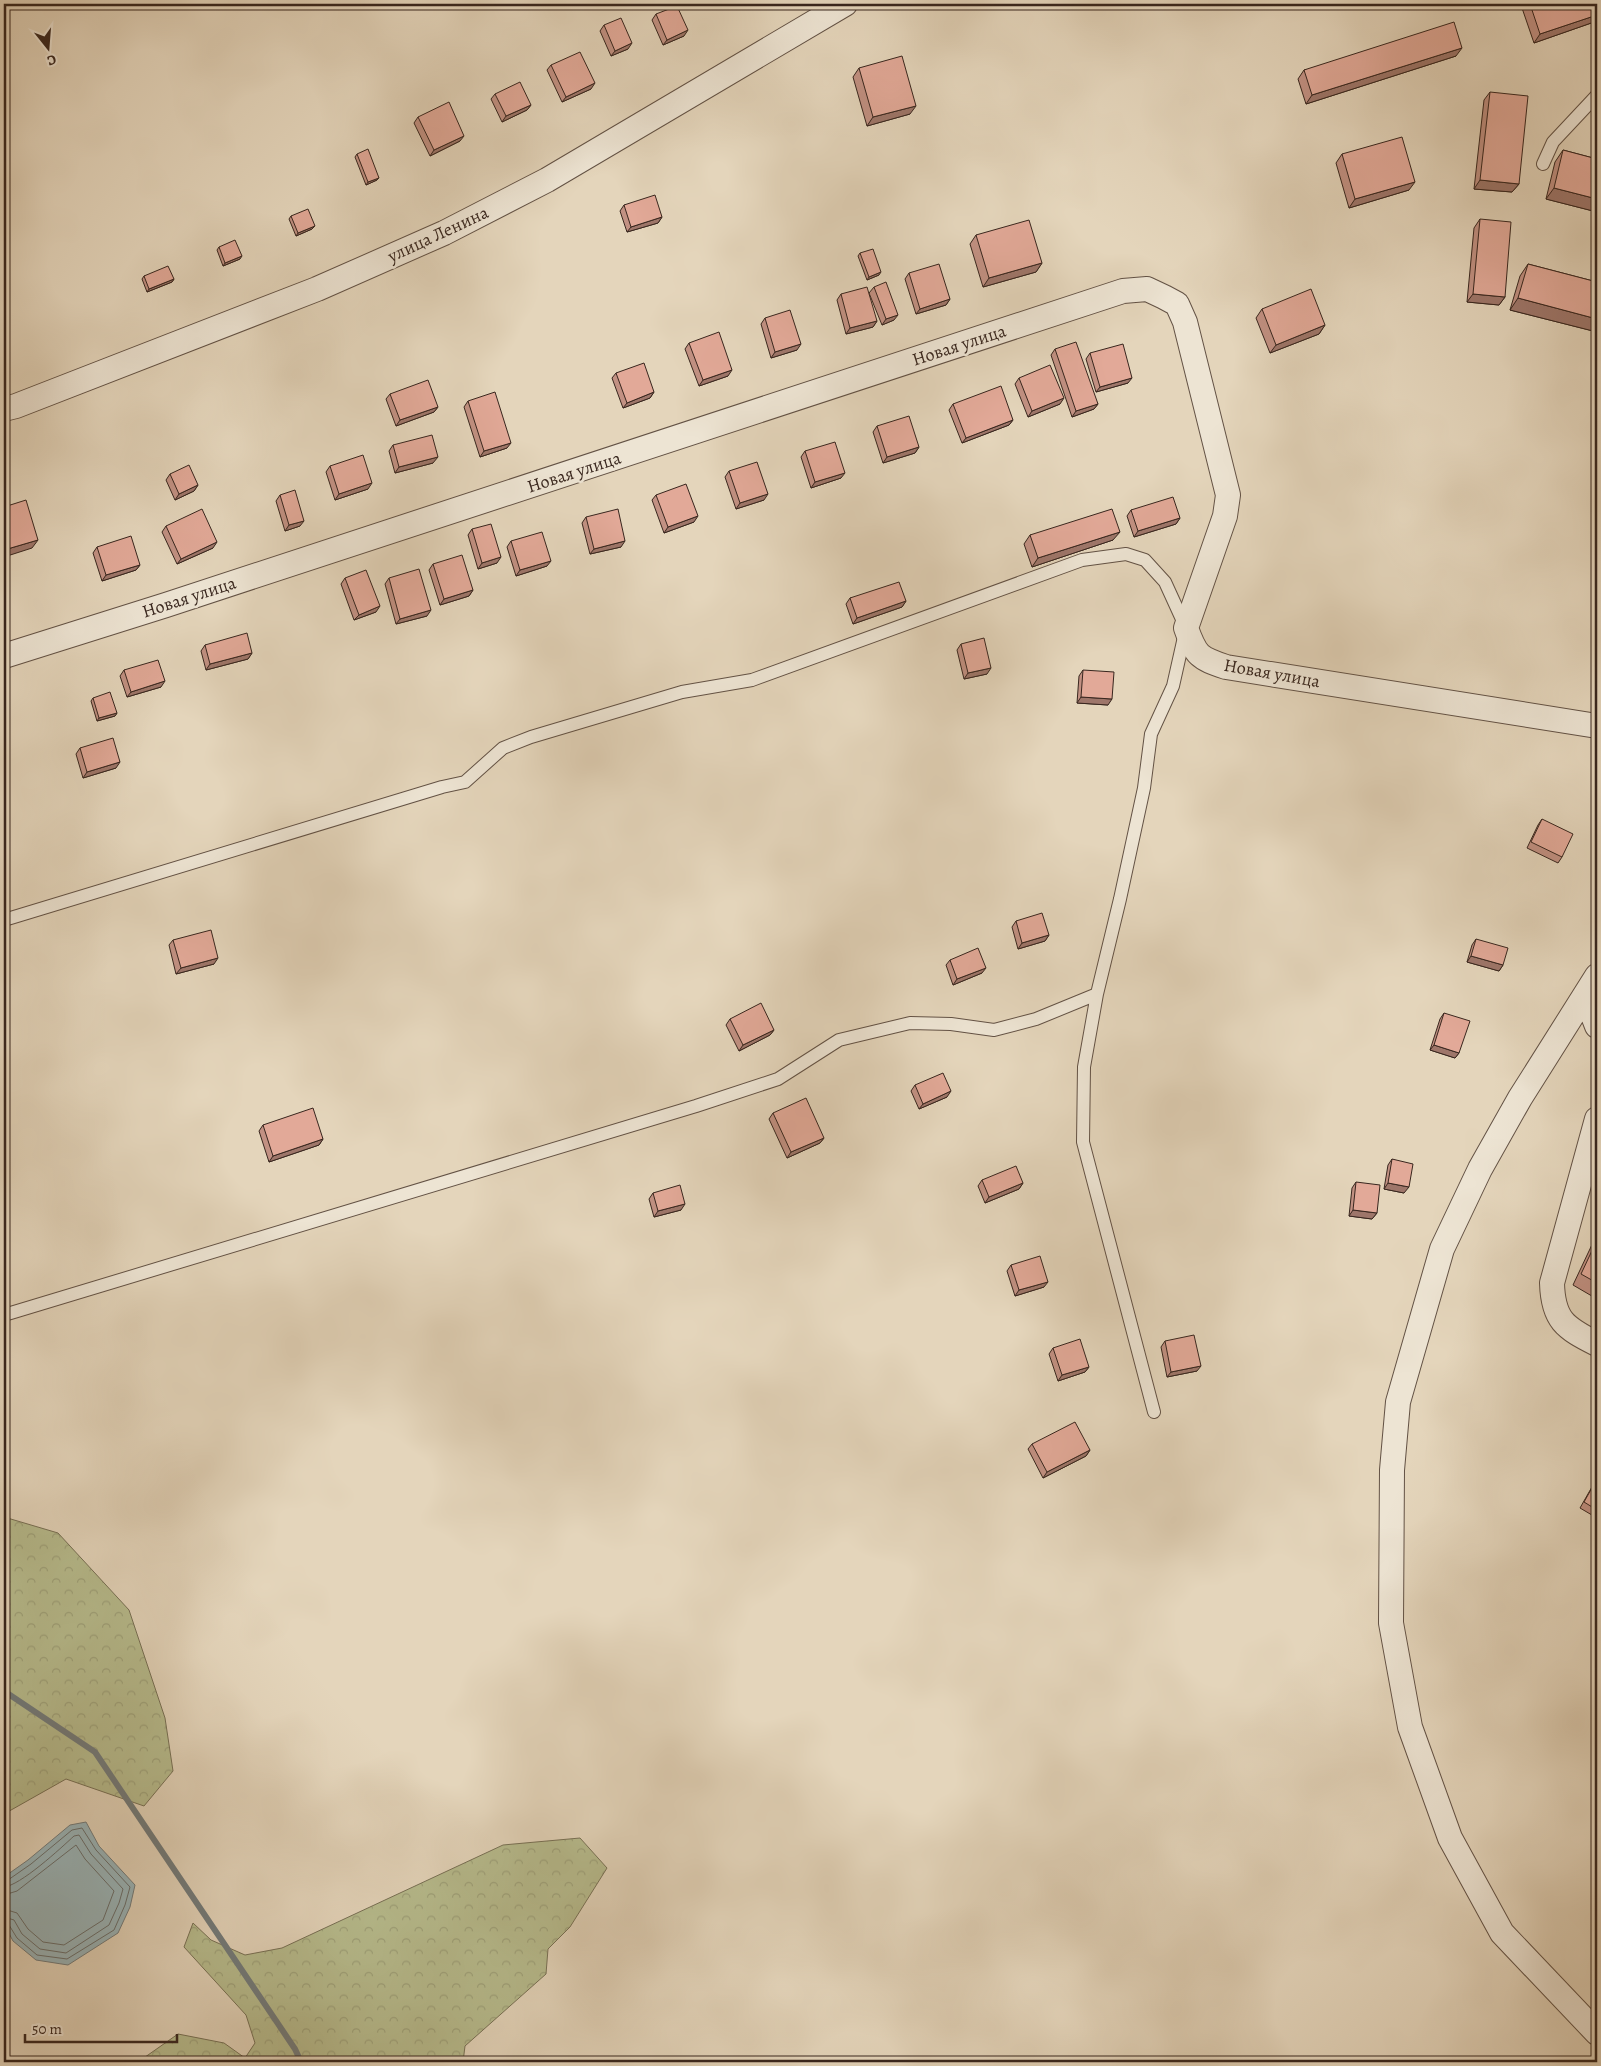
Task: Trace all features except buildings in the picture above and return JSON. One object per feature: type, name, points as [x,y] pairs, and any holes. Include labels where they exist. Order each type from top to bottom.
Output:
[{"type":"street","name":"улица Ленина","points":[[4,409],[317,289],[444,233],[547,180],[845,4]]},
{"type":"street","name":"Новая улица","points":[[4,656],[1123,291],[1147,289],[1177,304],[1186,322],[1228,495],[1225,516],[1186,628],[1192,645],[1204,659],[1226,667],[1597,726]]},
{"type":"street","points":[[1591,986],[1597,1026]]},
{"type":"street","points":[[1591,986],[1520,1098],[1484,1161],[1442,1250],[1398,1402],[1392,1470],[1391,1623],[1410,1727],[1450,1838],[1502,1933],[1597,2033]]},
{"type":"street","points":[[1597,1119],[1552,1283],[1553,1301],[1559,1318],[1582,1336],[1597,1344]]},
{"type":"lane","points":[[1543,164],[1553,142],[1597,95]]},
{"type":"lane","points":[[4,920],[442,787],[465,782],[503,748],[531,737],[682,692],[752,680],[1082,560],[1126,554],[1145,560],[1165,582],[1186,628],[1173,686],[1151,734],[1144,788],[1097,994],[1084,1067],[1083,1142],[1154,1412]]},
{"type":"lane","points":[[4,1315],[696,1106],[778,1079],[839,1040],[910,1023],[951,1024],[994,1030],[1036,1019],[1097,994]]},
{"type":"green space","points":[[4,1517],[58,1533],[129,1610],[165,1718],[173,1771],[144,1806],[66,1779],[4,1814]]},
{"type":"green space","points":[[580,1838],[607,1868],[570,1927],[548,1949],[546,1974],[465,2046],[463,2062],[138,2062],[178,2034],[224,2043],[245,2058],[255,2043],[246,2015],[184,1947],[193,1923],[211,1940],[245,1955],[282,1948],[503,1845]]},
{"type":"water","points":[[86,1822],[99,1846],[135,1885],[130,1907],[118,1933],[68,1965],[36,1960],[13,1941],[4,1924],[4,1877],[70,1825]]},
{"type":"waterway","points":[[4,1691],[95,1752],[295,2049],[301,2062]]}]
